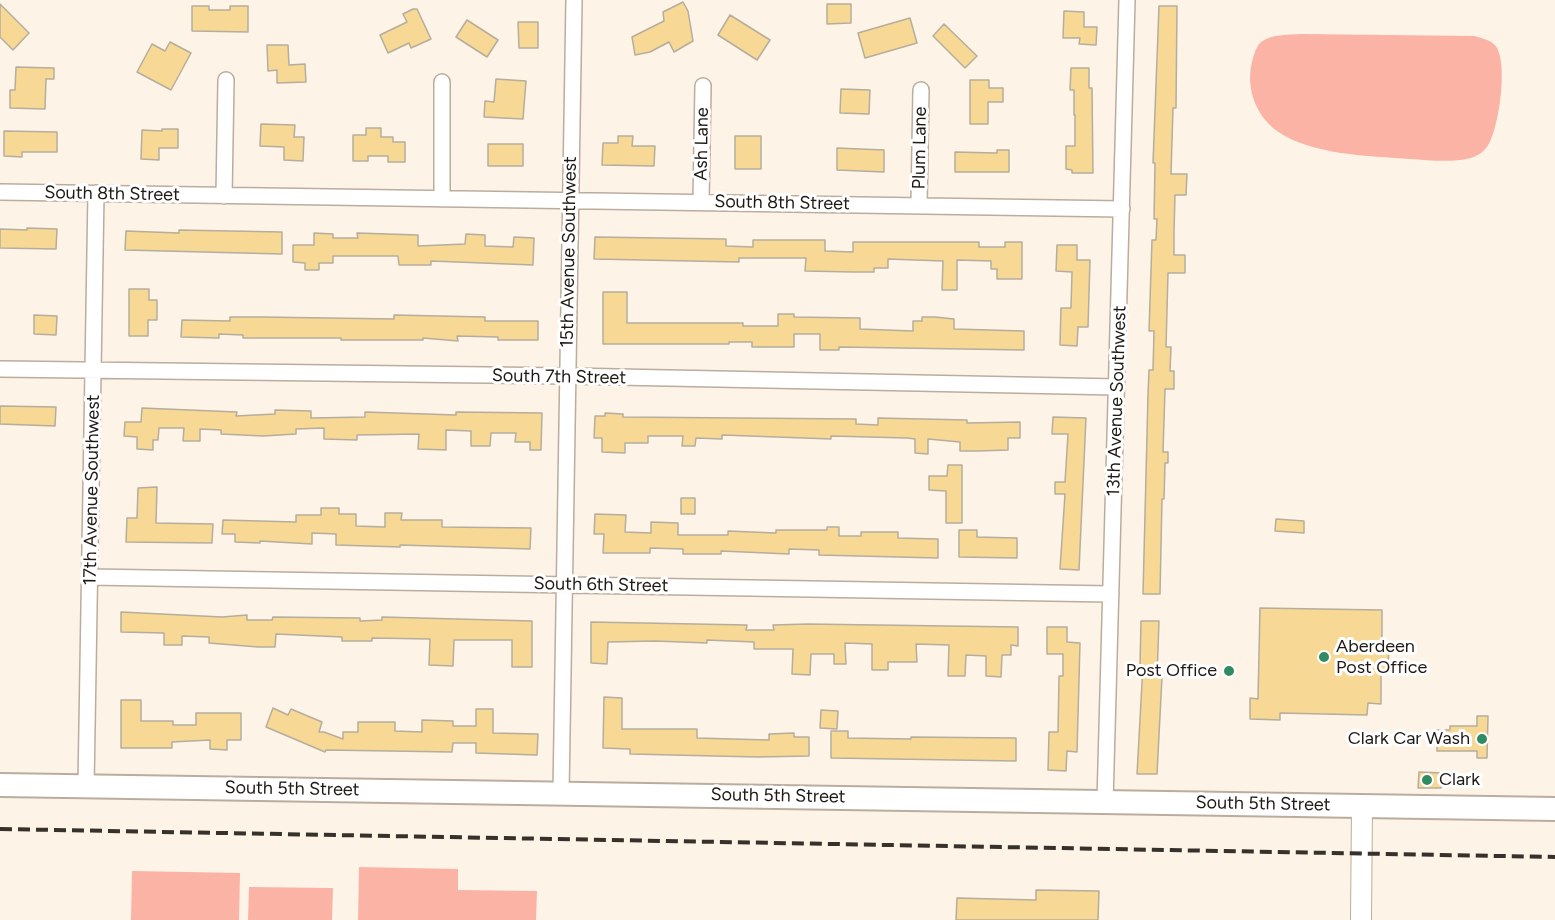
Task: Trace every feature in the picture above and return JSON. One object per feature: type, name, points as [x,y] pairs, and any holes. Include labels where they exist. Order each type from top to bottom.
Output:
[{"type":"main road","name":"South 5th Street","points":[[0,784],[1555,809]]},
{"type":"street","name":"15th Avenue Southwest","points":[[561,793],[574,0]]},
{"type":"street","name":"13th Avenue Southwest","points":[[1105,802],[1128,0]]},
{"type":"street","points":[[224,196],[226,80]]},
{"type":"street","points":[[442,82],[442,199]]},
{"type":"street","name":"Ash Lane","points":[[701,201],[703,86]]},
{"type":"street","name":"Plum Lane","points":[[919,205],[921,90]]},
{"type":"street","name":"South 8th Street","points":[[0,192],[1122,208]]},
{"type":"street","name":"17th Avenue Southwest","points":[[86,786],[96,193]]},
{"type":"street","name":"South 7th Street","points":[[0,369],[567,376],[1118,387]]},
{"type":"street","name":"South 6th Street","points":[[90,577],[1111,594]]},
{"type":"street","points":[[1360,920],[1362,806]]},
{"type":"shaded area","points":[[1280,35],[1474,36],[1491,42],[1499,53],[1502,80],[1495,127],[1487,147],[1481,153],[1468,159],[1454,161],[1377,157],[1323,150],[1291,139],[1277,131],[1262,116],[1253,98],[1250,78],[1253,58],[1258,46],[1265,39]]},
{"type":"shaded area","points":[[359,867],[458,869],[458,890],[537,891],[536,920],[358,920]]},
{"type":"shaded area","points":[[132,871],[240,873],[239,920],[131,920]]},
{"type":"shaded area","points":[[249,887],[333,888],[332,920],[248,920]]},
{"type":"building","points":[[683,2],[688,11],[693,41],[674,52],[669,42],[650,52],[635,55],[632,37],[664,21],[663,12]]},
{"type":"building","points":[[0,4],[29,33],[13,50],[0,37]]},
{"type":"building","points":[[827,4],[851,4],[851,23],[827,24]]},
{"type":"building","points":[[192,6],[209,6],[209,10],[230,10],[230,6],[248,6],[248,32],[192,31]]},
{"type":"building","points":[[1159,6],[1177,6],[1176,108],[1173,108],[1171,174],[1187,174],[1186,195],[1175,195],[1174,232],[1174,255],[1185,255],[1185,273],[1168,273],[1166,347],[1171,347],[1170,371],[1174,371],[1174,389],[1165,389],[1163,452],[1168,452],[1168,463],[1165,463],[1164,499],[1162,499],[1160,594],[1143,594],[1149,370],[1153,370],[1154,331],[1149,331],[1152,240],[1156,240],[1157,219],[1154,219],[1155,163],[1153,163]]},
{"type":"building","points":[[417,9],[431,39],[411,48],[409,43],[388,53],[380,35],[407,22],[403,14]]},
{"type":"building","points":[[1064,11],[1084,12],[1084,27],[1097,27],[1096,45],[1079,44],[1080,38],[1063,38]]},
{"type":"building","points":[[730,15],[770,40],[757,60],[718,35]]},
{"type":"building","points":[[910,18],[917,43],[865,58],[858,33]]},
{"type":"building","points":[[467,20],[498,40],[487,57],[456,37]]},
{"type":"building","points":[[518,22],[538,22],[538,48],[519,48]]},
{"type":"building","points":[[944,24],[977,56],[965,68],[933,36]]},
{"type":"building","points":[[170,42],[191,53],[171,90],[137,72],[152,44],[165,51]]},
{"type":"building","points":[[267,45],[288,45],[289,65],[305,64],[306,82],[277,83],[277,70],[268,71]]},
{"type":"building","points":[[16,67],[54,68],[54,79],[46,79],[45,109],[10,108],[10,90],[15,90]]},
{"type":"building","points":[[1071,68],[1089,68],[1089,88],[1092,88],[1093,173],[1072,173],[1072,170],[1066,169],[1066,146],[1075,146],[1074,90],[1070,90]]},
{"type":"building","points":[[496,79],[526,81],[523,119],[484,117],[485,101],[494,102]]},
{"type":"building","points":[[970,80],[989,80],[989,88],[1003,88],[1003,102],[988,102],[988,124],[970,124]]},
{"type":"building","points":[[841,89],[870,90],[869,114],[840,113]]},
{"type":"building","points":[[261,124],[295,125],[294,137],[304,137],[303,161],[284,160],[284,147],[260,146]]},
{"type":"building","points":[[366,128],[381,128],[381,137],[393,137],[393,142],[405,142],[405,162],[388,162],[388,156],[368,156],[368,161],[353,161],[353,135],[366,135]]},
{"type":"building","points":[[162,129],[178,129],[178,148],[159,148],[159,160],[141,159],[142,130],[162,131]]},
{"type":"building","points":[[4,131],[57,132],[57,152],[22,152],[22,157],[4,156]]},
{"type":"building","points":[[618,136],[633,136],[632,146],[655,146],[654,166],[602,165],[603,143],[618,143]]},
{"type":"building","points":[[735,136],[761,136],[761,169],[735,169]]},
{"type":"building","points":[[488,144],[523,144],[523,166],[488,166]]},
{"type":"building","points":[[837,148],[884,150],[884,172],[837,170]]},
{"type":"building","points":[[997,150],[1009,150],[1009,172],[955,172],[955,152],[997,153]]},
{"type":"building","points":[[27,228],[57,229],[56,249],[0,248],[0,229],[27,230]]},
{"type":"building","points":[[179,230],[282,232],[282,254],[125,250],[126,231],[179,233]]},
{"type":"building","points":[[314,233],[333,234],[333,238],[358,238],[357,233],[418,235],[418,246],[465,244],[466,234],[485,235],[485,246],[513,247],[514,237],[534,238],[533,265],[431,261],[431,265],[399,265],[398,256],[333,256],[333,263],[319,263],[319,270],[305,270],[305,263],[293,262],[293,245],[314,245]]},
{"type":"building","points":[[595,237],[726,239],[726,246],[753,247],[753,240],[825,240],[825,251],[853,252],[853,242],[979,242],[979,247],[1005,247],[1005,242],[1022,242],[1022,279],[997,279],[997,269],[991,269],[991,261],[957,260],[957,290],[942,290],[943,261],[888,259],[888,268],[874,268],[874,272],[853,272],[805,271],[806,258],[739,258],[739,262],[594,259]]},
{"type":"building","points":[[1057,245],[1077,245],[1077,260],[1090,260],[1088,327],[1078,327],[1077,346],[1060,345],[1061,308],[1071,308],[1072,272],[1056,271]]},
{"type":"building","points":[[129,289],[149,289],[149,300],[157,300],[157,320],[148,320],[148,336],[129,336]]},
{"type":"building","points":[[603,292],[627,292],[627,323],[743,323],[743,326],[778,326],[778,314],[794,314],[794,317],[860,318],[860,329],[913,331],[913,321],[922,321],[922,317],[935,317],[954,319],[954,329],[1024,331],[1024,350],[839,347],[839,350],[820,350],[820,334],[794,334],[794,347],[752,347],[752,342],[603,344]]},
{"type":"building","points":[[34,315],[57,316],[56,335],[34,334]]},
{"type":"building","points":[[394,315],[485,317],[485,321],[538,321],[538,340],[498,340],[498,337],[457,336],[458,341],[423,338],[423,340],[341,340],[341,338],[243,338],[243,335],[219,334],[219,338],[181,337],[182,320],[230,321],[230,317],[394,319]]},
{"type":"building","points":[[0,406],[56,407],[55,426],[0,424]]},
{"type":"building","points":[[142,408],[237,412],[236,416],[275,414],[275,410],[311,411],[311,418],[365,417],[365,412],[456,415],[456,412],[542,413],[541,450],[530,450],[530,442],[515,442],[516,433],[491,433],[490,446],[471,446],[471,431],[446,430],[446,450],[418,449],[419,434],[357,435],[357,440],[324,439],[324,428],[296,429],[296,434],[263,436],[221,434],[221,430],[200,429],[200,441],[183,441],[184,428],[159,428],[158,440],[153,440],[153,450],[137,449],[137,437],[124,436],[125,422],[141,422]]},
{"type":"building","points":[[605,413],[623,414],[623,417],[856,419],[856,424],[878,425],[878,418],[967,420],[967,423],[1020,422],[1020,438],[1008,438],[1008,450],[979,451],[960,451],[960,442],[928,439],[928,454],[915,453],[915,439],[907,438],[831,436],[831,439],[722,435],[722,439],[696,438],[695,446],[682,446],[683,436],[648,436],[648,443],[625,443],[625,453],[602,452],[602,438],[594,438],[595,416],[605,416]]},
{"type":"building","points":[[1053,417],[1086,418],[1079,570],[1060,569],[1065,494],[1055,494],[1055,482],[1065,482],[1068,434],[1052,434]]},
{"type":"building","points":[[948,465],[962,465],[962,523],[946,523],[946,491],[929,490],[929,476],[947,476]]},
{"type":"building","points":[[157,487],[156,523],[213,524],[212,543],[126,542],[127,518],[137,518],[138,488]]},
{"type":"building","points":[[681,498],[695,498],[695,514],[681,514]]},
{"type":"building","points":[[321,508],[339,508],[339,514],[356,514],[356,526],[385,527],[385,513],[402,513],[401,520],[442,520],[442,527],[531,528],[530,549],[336,545],[336,534],[312,533],[312,544],[235,542],[235,534],[222,534],[223,520],[296,522],[296,515],[321,515]]},
{"type":"building","points":[[595,514],[626,515],[625,532],[651,533],[651,522],[678,523],[678,535],[728,535],[728,531],[776,533],[776,530],[827,530],[827,527],[839,527],[839,536],[861,536],[861,532],[898,532],[898,538],[938,539],[938,558],[819,555],[819,550],[789,549],[789,554],[721,551],[721,554],[683,554],[683,549],[650,548],[650,553],[603,553],[604,534],[594,534]]},
{"type":"building","points":[[1276,519],[1304,521],[1304,533],[1275,531]]},
{"type":"building","points":[[959,530],[977,530],[977,537],[1017,538],[1017,558],[959,557]]},
{"type":"building","name":"Aberdeen Post Office","points":[[1260,608],[1382,610],[1382,643],[1389,643],[1388,670],[1381,670],[1381,704],[1368,703],[1367,715],[1280,713],[1280,720],[1250,719],[1250,698],[1258,699]]},
{"type":"building","points":[[121,612],[222,617],[247,615],[247,620],[272,620],[273,617],[360,618],[360,621],[382,620],[382,617],[532,621],[532,667],[512,667],[512,640],[454,640],[453,666],[429,665],[430,639],[372,638],[372,641],[342,641],[342,637],[276,634],[275,647],[258,647],[209,643],[209,637],[182,636],[182,645],[164,645],[164,633],[121,632]]},
{"type":"building","points":[[1141,621],[1159,621],[1157,677],[1162,677],[1157,774],[1137,774],[1143,665],[1140,665]]},
{"type":"building","points":[[591,622],[747,625],[746,630],[774,630],[773,625],[808,624],[1018,627],[1018,646],[1011,645],[1011,655],[1002,655],[1001,677],[986,676],[986,656],[966,655],[965,676],[948,676],[949,645],[916,644],[917,662],[888,662],[888,670],[872,670],[872,644],[845,643],[846,664],[834,664],[834,654],[811,654],[810,675],[792,674],[793,649],[754,649],[754,642],[707,640],[707,643],[608,642],[607,664],[591,663]]},
{"type":"building","points":[[1047,627],[1067,627],[1067,642],[1080,643],[1077,752],[1067,751],[1066,771],[1048,770],[1049,732],[1058,732],[1059,676],[1063,676],[1063,654],[1047,654]]},
{"type":"building","points":[[604,697],[622,698],[622,729],[697,729],[697,738],[769,740],[769,734],[794,733],[794,737],[809,737],[809,756],[630,754],[630,749],[603,748]]},
{"type":"building","points":[[121,700],[141,700],[141,721],[173,721],[173,725],[196,725],[196,713],[241,713],[241,740],[227,740],[227,750],[210,749],[210,740],[172,742],[172,748],[121,748]]},
{"type":"building","points":[[273,708],[288,715],[291,709],[322,722],[319,732],[343,739],[343,732],[358,732],[358,722],[395,722],[395,731],[422,732],[422,720],[453,721],[453,726],[476,726],[476,709],[493,709],[493,733],[538,734],[537,755],[476,753],[476,743],[453,743],[452,752],[326,750],[325,752],[266,727]]},
{"type":"building","points":[[821,710],[838,711],[837,729],[820,728]]},
{"type":"building","points":[[1477,716],[1488,716],[1487,758],[1477,758],[1477,751],[1437,751],[1437,730],[1450,730],[1450,726],[1477,726]]},
{"type":"building","points":[[831,731],[848,731],[848,738],[1016,738],[1016,761],[831,758]]},
{"type":"building","points":[[1419,772],[1442,773],[1441,788],[1418,788]]},
{"type":"building","points":[[1036,890],[1099,891],[1098,920],[956,920],[957,898],[1036,900]]},
{"type":"railway","points":[[0,829],[1555,857]]},
{"type":"place","name":"Aberdeen Post Office","points":[[1324,657]]},
{"type":"place","name":"Post Office","points":[[1229,671]]},
{"type":"place","name":"Clark Car Wash","points":[[1482,739]]},
{"type":"place","name":"Clark","points":[[1427,780]]}]
